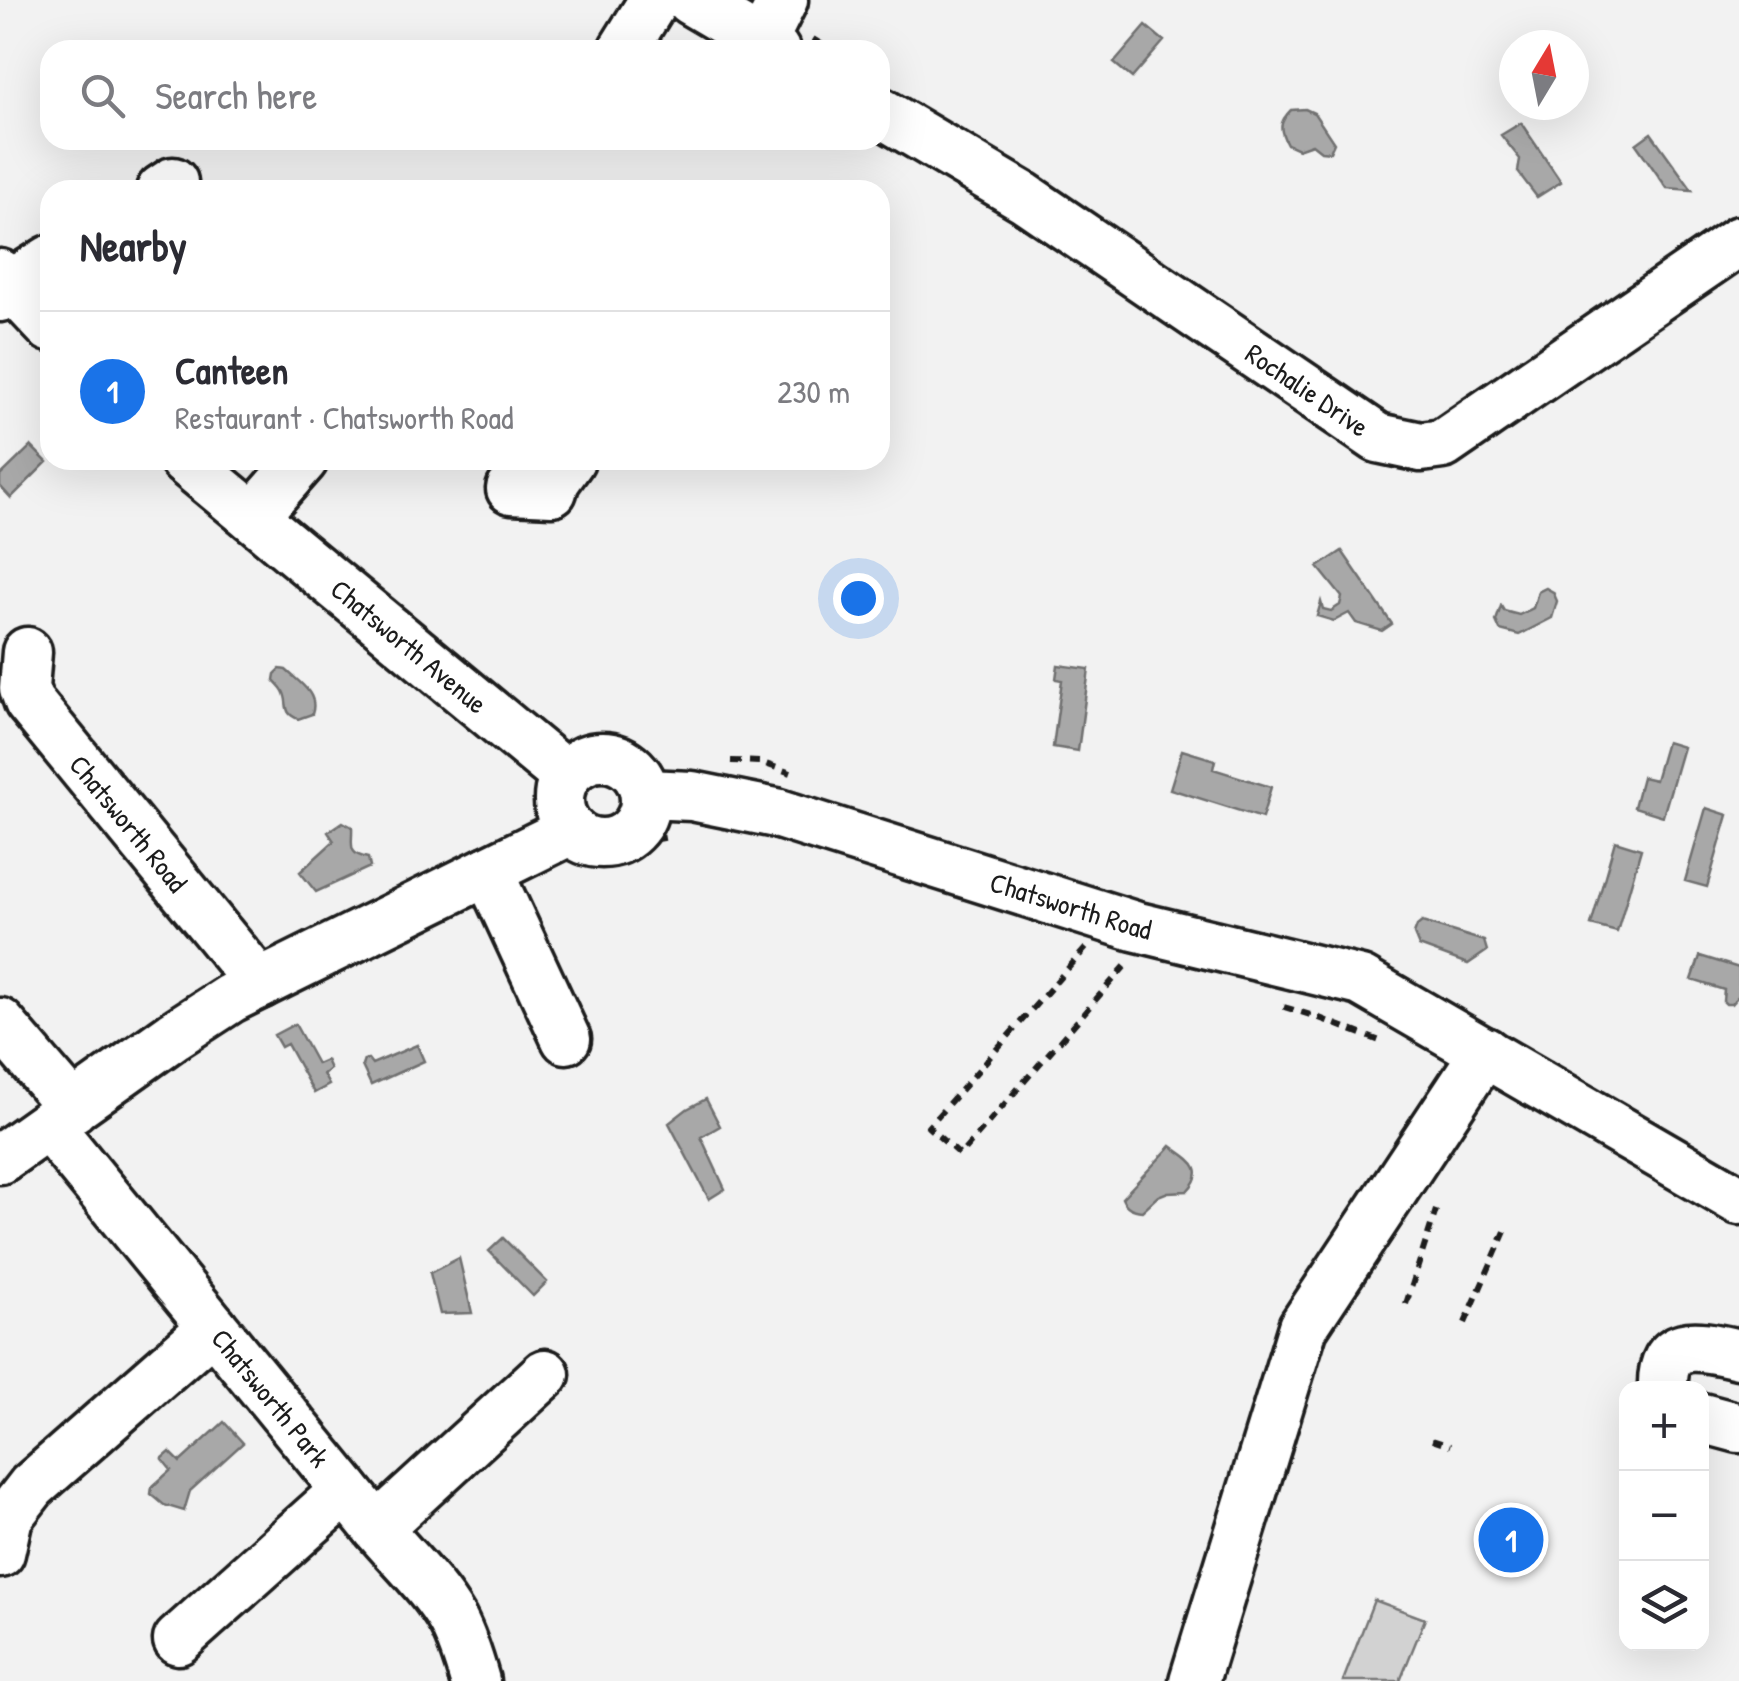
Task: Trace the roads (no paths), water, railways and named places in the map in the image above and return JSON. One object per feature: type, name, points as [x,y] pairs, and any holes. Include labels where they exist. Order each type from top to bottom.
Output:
[{"type":"street","points":[[629,40],[654,0]]},
{"type":"street","points":[[690,0],[758,40]]},
{"type":"street","points":[[770,40],[783,0]]},
{"type":"street","name":"Rochalie Drive","points":[[890,118],[1024,196],[1378,438],[1421,448],[1443,444],[1739,241]]},
{"type":"street","points":[[40,266],[3,286],[40,319]]},
{"type":"street","name":"Chatsworth Avenue","points":[[196,470],[566,776]]},
{"type":"street","points":[[253,517],[294,470]]},
{"type":"street","points":[[511,489],[552,491],[562,470]]},
{"type":"street","name":"Chatsworth Road","points":[[27,652],[24,688],[28,702],[260,984]]},
{"type":"street","points":[[606,757],[620,761],[632,768],[640,780],[645,810],[630,834],[613,842],[595,843],[580,838],[584,843],[564,821],[559,806],[566,776],[586,759],[606,757]]},
{"type":"street","name":"Chatsworth Road","points":[[645,794],[692,796],[776,813],[1134,926],[1361,981],[1739,1200]]},
{"type":"street","points":[[0,1160],[231,998],[488,871],[584,843]]},
{"type":"street","points":[[488,871],[566,1039]]},
{"type":"street","name":"Chatsworth Park","points":[[0,1023],[60,1116],[213,1327],[451,1618],[475,1681]]},
{"type":"street","points":[[1194,1681],[1303,1327],[1485,1052]]},
{"type":"street","points":[[0,1553],[8,1517],[32,1486],[213,1327]]},
{"type":"street","points":[[1663,1381],[1662,1371],[1674,1352],[1696,1344],[1739,1354]]},
{"type":"street","points":[[377,1528],[545,1374]]},
{"type":"street","points":[[1709,1420],[1739,1428]]},
{"type":"street","points":[[178,1640],[346,1490]]},
{"type":"place","name":"Canteen","points":[[1511,1540]]}]
